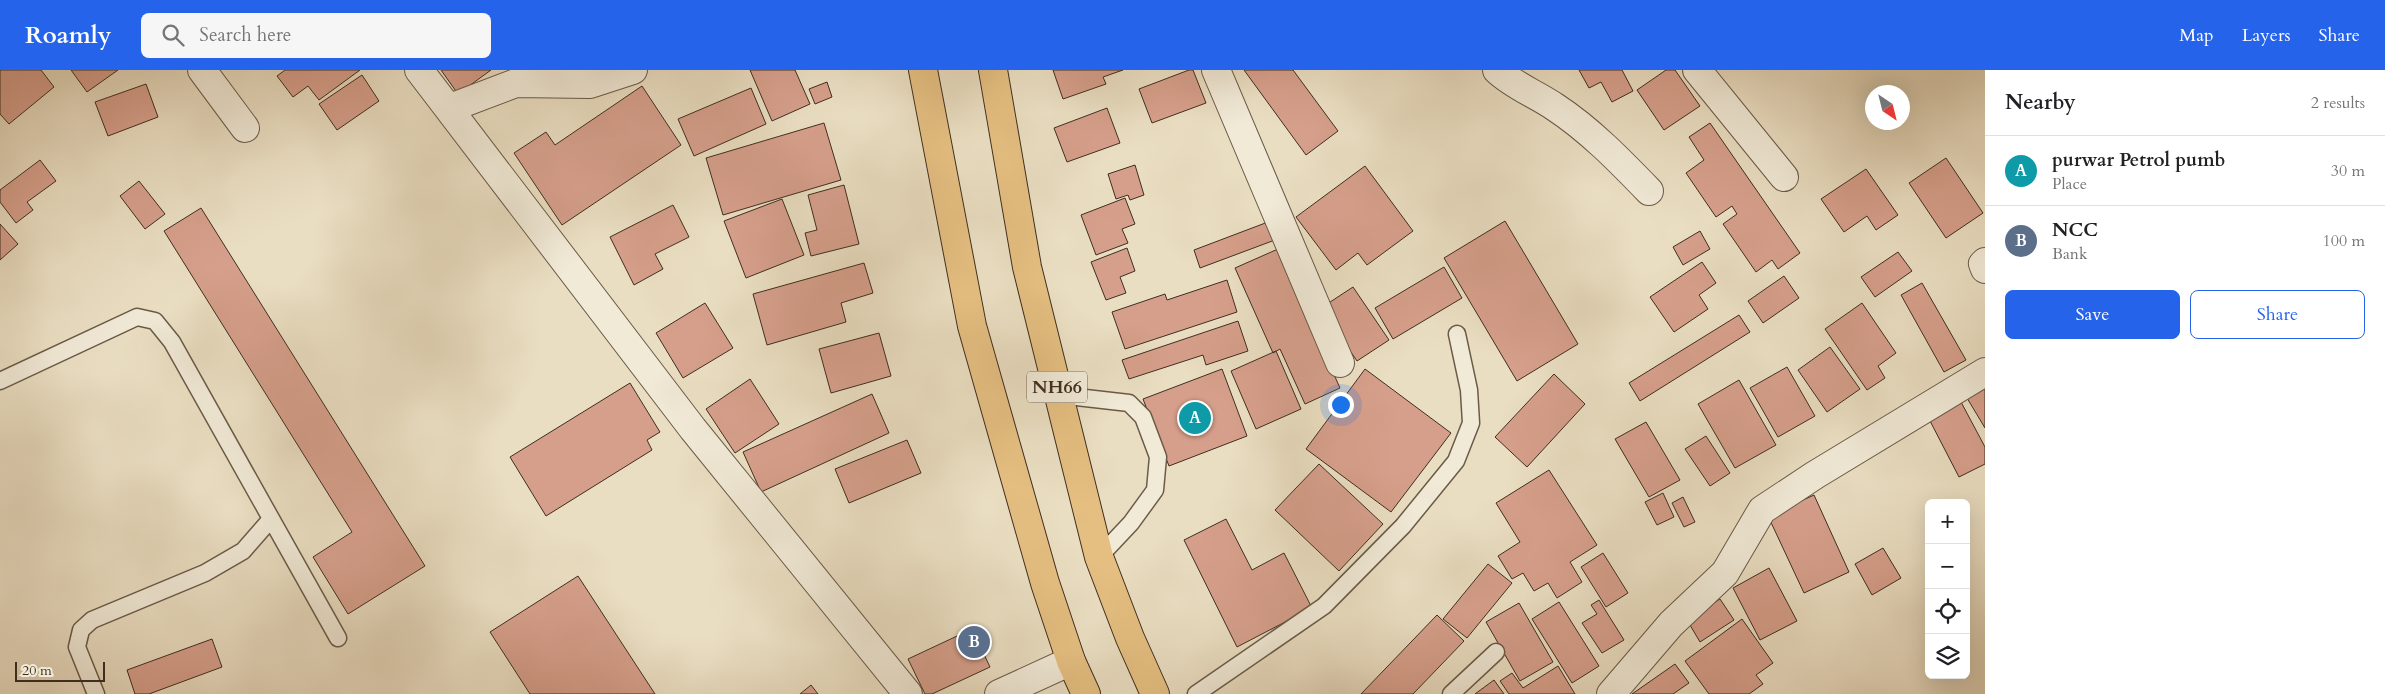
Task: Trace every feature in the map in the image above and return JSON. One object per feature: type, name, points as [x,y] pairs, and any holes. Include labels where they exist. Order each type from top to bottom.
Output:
[{"type":"highway","points":[[923,70],[972,326],[1045,583],[1071,661],[1086,694]]},
{"type":"highway","name":"NH66","points":[[993,70],[1027,267],[1099,557],[1130,638],[1155,694]]},
{"type":"street","points":[[202,70],[245,128]]},
{"type":"street","points":[[419,70],[450,108],[693,429],[908,694]]},
{"type":"street","points":[[450,108],[516,83],[590,84],[633,70]]},
{"type":"street","points":[[1216,70],[1340,363]]},
{"type":"street","points":[[1497,70],[1505,78],[1556,107],[1614,154],[1649,191]]},
{"type":"street","points":[[1697,70],[1784,176]]},
{"type":"street","points":[[1985,262],[1982,264],[1985,269]]},
{"type":"street","points":[[1611,694],[1671,624],[1725,573],[1762,510],[1985,372]]},
{"type":"street","points":[[1000,694],[1071,661]]},
{"type":"lane","points":[[0,381],[137,317],[155,321],[172,342],[338,638]]},
{"type":"lane","points":[[1196,694],[1324,606],[1403,526],[1456,461],[1471,423],[1469,390],[1457,334]]},
{"type":"lane","points":[[1059,394],[1129,403],[1143,417],[1158,457],[1155,490],[1131,523],[1099,557]]},
{"type":"lane","points":[[96,694],[77,647],[81,630],[92,620],[205,573],[243,551],[271,519]]},
{"type":"lane","points":[[1451,694],[1496,652]]},
{"type":"building","points":[[0,70],[41,70],[54,87],[9,124],[0,114]]},
{"type":"building","points":[[71,70],[118,70],[87,92]]},
{"type":"building","points":[[285,70],[360,70],[319,100],[308,86],[293,97],[277,76]]},
{"type":"building","points":[[441,70],[491,70],[458,94]]},
{"type":"building","points":[[750,70],[795,70],[810,104],[772,121]]},
{"type":"building","points":[[1053,70],[1123,70],[1103,77],[1106,84],[1063,99]]},
{"type":"building","points":[[1193,70],[1206,103],[1152,123],[1139,89]]},
{"type":"building","points":[[1244,70],[1293,70],[1338,131],[1306,155]]},
{"type":"building","points":[[1579,70],[1622,70],[1633,91],[1612,102],[1601,82],[1589,88]]},
{"type":"building","points":[[1666,70],[1675,70],[1700,106],[1664,130],[1637,90]]},
{"type":"building","points":[[362,75],[379,101],[337,130],[319,104]]},
{"type":"building","points":[[827,82],[832,97],[815,104],[809,89]]},
{"type":"building","points":[[146,84],[158,117],[108,136],[95,102]]},
{"type":"building","points":[[642,86],[681,145],[562,225],[514,153],[546,132],[555,145]]},
{"type":"building","points":[[751,88],[766,124],[694,156],[678,119]]},
{"type":"building","points":[[1107,108],[1120,143],[1067,162],[1054,128]]},
{"type":"building","points":[[824,123],[841,180],[723,215],[706,158]]},
{"type":"building","points":[[1710,123],[1800,253],[1778,269],[1772,260],[1756,272],[1723,224],[1737,214],[1732,206],[1716,217],[1686,173],[1704,160],[1689,137]]},
{"type":"building","points":[[1946,158],[1983,213],[1946,238],[1909,183]]},
{"type":"building","points":[[40,160],[56,181],[27,202],[33,210],[16,223],[0,202],[0,190]]},
{"type":"building","points":[[1135,165],[1144,195],[1130,200],[1128,195],[1116,199],[1108,174]]},
{"type":"building","points":[[1365,166],[1413,231],[1367,265],[1358,253],[1336,270],[1296,217]]},
{"type":"building","points":[[1866,169],[1898,215],[1876,230],[1867,216],[1844,232],[1821,199]]},
{"type":"building","points":[[139,181],[165,214],[145,229],[120,196]]},
{"type":"building","points":[[844,185],[859,244],[811,256],[805,233],[817,230],[808,195]]},
{"type":"building","points":[[1125,198],[1135,224],[1122,229],[1128,243],[1096,255],[1081,215]]},
{"type":"building","points":[[782,199],[804,255],[746,278],[724,221]]},
{"type":"building","points":[[673,205],[689,237],[655,254],[663,269],[634,285],[610,237]]},
{"type":"building","points":[[201,208],[425,566],[348,614],[313,557],[352,532],[164,231]]},
{"type":"building","points":[[1505,221],[1578,344],[1517,381],[1444,258]]},
{"type":"building","points":[[1268,222],[1275,240],[1200,268],[1194,250]]},
{"type":"building","points":[[0,224],[18,244],[0,260]]},
{"type":"building","points":[[1700,231],[1710,249],[1683,265],[1673,247]]},
{"type":"building","points":[[1127,248],[1135,271],[1120,277],[1126,293],[1106,300],[1091,262]]},
{"type":"building","points":[[1278,249],[1340,388],[1305,404],[1280,349],[1273,353],[1235,268]]},
{"type":"building","points":[[1898,252],[1912,271],[1875,297],[1861,277]]},
{"type":"building","points":[[1702,262],[1716,283],[1699,295],[1708,309],[1674,332],[1650,297]]},
{"type":"building","points":[[864,263],[873,293],[841,303],[846,322],[767,345],[753,294]]},
{"type":"building","points":[[1444,267],[1462,298],[1393,339],[1375,308]]},
{"type":"building","points":[[1784,276],[1799,298],[1763,323],[1748,301]]},
{"type":"building","points":[[1227,280],[1237,312],[1125,349],[1112,312],[1165,294],[1167,300]]},
{"type":"building","points":[[1922,283],[1966,360],[1944,372],[1901,295]]},
{"type":"building","points":[[1353,287],[1389,340],[1357,361],[1321,308]]},
{"type":"building","points":[[705,303],[733,348],[683,378],[656,333]]},
{"type":"building","points":[[1862,303],[1896,353],[1878,366],[1885,378],[1867,390],[1825,329]]},
{"type":"building","points":[[1739,315],[1750,332],[1640,401],[1629,383]]},
{"type":"building","points":[[1238,321],[1248,351],[1206,365],[1203,355],[1129,379],[1122,360]]},
{"type":"building","points":[[879,333],[891,376],[831,393],[819,349]]},
{"type":"building","points":[[1830,347],[1860,389],[1827,412],[1798,370]]},
{"type":"building","points":[[1276,351],[1301,409],[1256,429],[1231,371]]},
{"type":"building","points":[[1787,367],[1815,416],[1778,437],[1750,388]]},
{"type":"building","points":[[1222,369],[1247,436],[1169,466],[1143,399]]},
{"type":"building","points":[[1365,369],[1451,433],[1391,512],[1306,449]]},
{"type":"building","points":[[1554,374],[1585,404],[1527,467],[1495,437]]},
{"type":"building","points":[[750,379],[779,424],[735,453],[706,409]]},
{"type":"building","points":[[1739,380],[1776,445],[1735,468],[1698,404]]},
{"type":"building","points":[[630,383],[660,432],[647,440],[652,450],[546,516],[510,457]]},
{"type":"building","points":[[1985,387],[1985,428],[1967,398]]},
{"type":"building","points":[[872,394],[889,433],[761,492],[743,452]]},
{"type":"building","points":[[1961,402],[1985,447],[1985,464],[1959,477],[1929,419]]},
{"type":"building","points":[[1646,422],[1680,480],[1649,497],[1615,439]]},
{"type":"building","points":[[1706,436],[1730,473],[1710,486],[1685,449]]},
{"type":"building","points":[[907,440],[921,473],[849,503],[835,469]]},
{"type":"building","points":[[1319,464],[1383,524],[1339,571],[1275,510]]},
{"type":"building","points":[[1549,470],[1597,545],[1570,562],[1582,582],[1557,598],[1548,583],[1534,591],[1523,573],[1512,579],[1498,556],[1520,542],[1496,503]]},
{"type":"building","points":[[1663,493],[1674,517],[1657,525],[1645,502]]},
{"type":"building","points":[[1814,495],[1849,572],[1804,593],[1768,516]]},
{"type":"building","points":[[1683,497],[1695,522],[1684,527],[1672,503]]},
{"type":"building","points":[[1226,519],[1252,570],[1284,553],[1312,608],[1237,647],[1184,540]]},
{"type":"building","points":[[1883,548],[1901,578],[1872,595],[1855,564]]},
{"type":"building","points":[[1603,553],[1628,593],[1606,607],[1581,567]]},
{"type":"building","points":[[1488,564],[1512,583],[1467,638],[1443,619]]},
{"type":"building","points":[[1769,568],[1797,621],[1760,640],[1733,588]]},
{"type":"building","points":[[578,576],[655,694],[530,694],[490,632]]},
{"type":"building","points":[[1720,599],[1734,620],[1700,642],[1687,620]]},
{"type":"building","points":[[1599,600],[1624,640],[1602,653],[1582,623],[1597,614],[1591,605]]},
{"type":"building","points":[[1559,602],[1599,666],[1572,683],[1532,619]]},
{"type":"building","points":[[1519,603],[1553,662],[1520,681],[1486,622]]},
{"type":"building","points":[[1437,615],[1464,641],[1413,694],[1361,694]]},
{"type":"building","points":[[1742,619],[1773,663],[1756,675],[1763,684],[1749,694],[1709,694],[1685,661]]},
{"type":"building","points":[[972,629],[990,667],[932,694],[925,694],[908,659]]},
{"type":"building","points":[[212,639],[222,667],[149,694],[135,694],[127,670]]},
{"type":"building","points":[[1675,664],[1689,683],[1673,694],[1632,694]]},
{"type":"building","points":[[1558,666],[1575,694],[1509,694],[1500,681],[1512,673],[1523,688]]},
{"type":"building","points":[[1494,680],[1504,694],[1475,694]]},
{"type":"building","points":[[811,685],[818,694],[800,694]]},
{"type":"place","name":"purwar Petrol pumb","points":[[1195,418]]},
{"type":"place","name":"NCC","points":[[974,642]]}]
